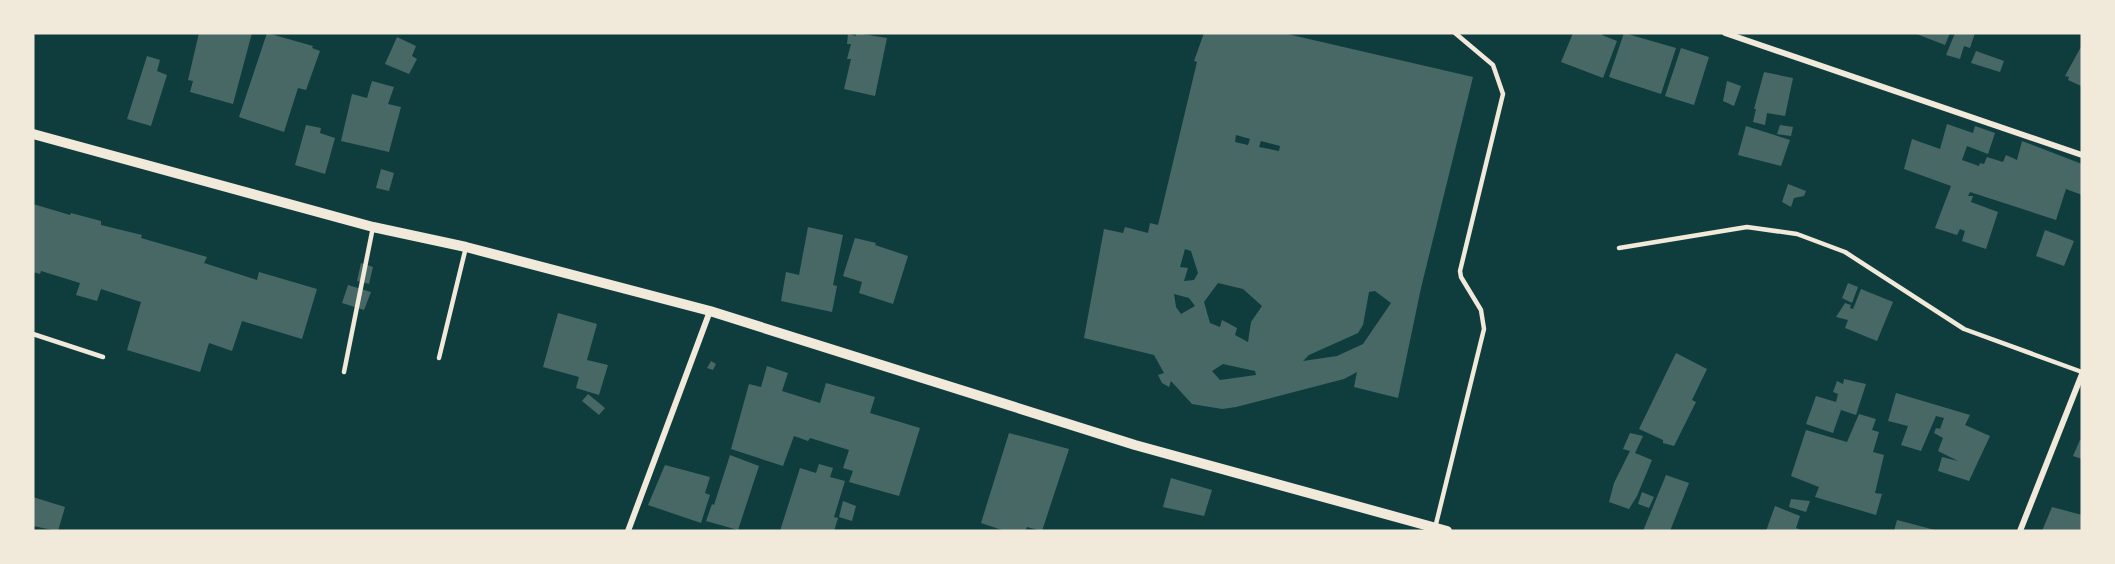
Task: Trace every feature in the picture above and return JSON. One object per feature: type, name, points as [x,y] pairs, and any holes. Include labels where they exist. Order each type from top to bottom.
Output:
[{"type":"street","points":[[1725,33],[2082,155]]},
{"type":"street","points":[[33,134],[373,227],[465,247],[711,311],[1134,445],[1447,531]]},
{"type":"street","points":[[628,531],[711,311]]},
{"type":"street","points":[[2020,531],[2082,373]]},
{"type":"lane","points":[[1436,528],[1484,329],[1483,316],[1460,271],[1503,94],[1494,65],[1455,33]]},
{"type":"lane","points":[[345,372],[373,227]]},
{"type":"lane","points":[[1619,248],[1747,227],[1797,234],[1845,252],[1964,329],[2082,373]]},
{"type":"lane","points":[[439,358],[465,247]]},
{"type":"lane","points":[[33,334],[103,357]]},
{"type":"building","points":[[199,33],[252,33],[233,104],[190,92],[193,81],[188,80]]},
{"type":"building","points":[[267,33],[313,46],[312,48],[320,51],[306,90],[298,88],[284,132],[239,117]]},
{"type":"building","points":[[856,33],[887,38],[875,96],[844,89],[851,59],[847,59],[851,44],[847,44],[848,34],[856,36]]},
{"type":"building","points":[[1204,33],[1283,33],[1473,77],[1421,288],[1398,398],[1354,387],[1357,372],[1344,379],[1236,407],[1222,409],[1192,404],[1171,381],[1169,387],[1162,383],[1158,375],[1164,373],[1154,355],[1084,338],[1104,229],[1123,233],[1125,227],[1148,233],[1150,223],[1158,225],[1197,62],[1194,61]],"holes":[[[1236,135],[1250,139],[1248,145],[1235,142]],[[1261,141],[1280,146],[1279,151],[1259,147]],[[1185,249],[1191,251],[1198,273],[1194,280],[1184,281],[1188,268],[1180,267]],[[1218,283],[1243,289],[1262,306],[1251,322],[1248,342],[1235,335],[1237,328],[1222,320],[1220,327],[1210,323],[1204,302]],[[1375,291],[1391,303],[1363,344],[1337,356],[1303,361],[1309,355],[1358,333],[1363,325],[1369,292]],[[1174,294],[1189,298],[1195,306],[1181,314],[1176,307]],[[1223,364],[1255,371],[1256,375],[1220,380],[1212,371]]]},
{"type":"building","points":[[1573,33],[1603,33],[1602,35],[1617,41],[1603,78],[1561,62]]},
{"type":"building","points":[[1624,33],[1676,48],[1661,94],[1609,77]]},
{"type":"building","points":[[1914,33],[1950,33],[1945,45]]},
{"type":"building","points":[[1955,33],[1975,33],[1970,48],[1964,46],[1960,59],[1946,55]]},
{"type":"building","points":[[397,37],[416,46],[412,56],[417,59],[409,74],[385,64]]},
{"type":"building","points":[[2082,45],[2081,86],[2068,80],[2069,77],[2065,76]]},
{"type":"building","points":[[1681,48],[1709,57],[1694,105],[1665,96]]},
{"type":"building","points":[[1976,51],[2004,61],[2000,72],[1971,63]]},
{"type":"building","points":[[147,56],[160,60],[157,71],[167,75],[151,126],[127,119]]},
{"type":"building","points":[[1764,72],[1793,78],[1785,116],[1767,113],[1765,125],[1753,122],[1756,109],[1754,109]]},
{"type":"building","points":[[372,81],[394,87],[388,104],[401,107],[389,152],[341,141],[352,94],[367,98]]},
{"type":"building","points":[[1727,81],[1741,86],[1734,106],[1723,101]]},
{"type":"building","points":[[1947,124],[1973,133],[1975,126],[1995,133],[1988,154],[1967,146],[1962,160],[1979,166],[1980,163],[1984,164],[1987,157],[2003,162],[2006,155],[2017,160],[2022,141],[2082,164],[2082,195],[2066,189],[2056,220],[1970,192],[1968,196],[1973,196],[1971,202],[1998,212],[1986,249],[1962,241],[1965,231],[1960,229],[1957,235],[1935,228],[1951,186],[1904,169],[1912,139],[1940,149]]},
{"type":"building","points":[[306,125],[321,128],[320,133],[335,138],[325,174],[295,165]]},
{"type":"building","points":[[1780,125],[1793,127],[1791,136],[1777,134]]},
{"type":"building","points":[[1746,126],[1790,140],[1781,166],[1738,155]]},
{"type":"building","points":[[381,169],[394,173],[389,191],[376,188]]},
{"type":"building","points":[[1788,184],[1806,191],[1804,196],[1794,198],[1791,207],[1782,202]]},
{"type":"building","points":[[33,204],[101,221],[101,225],[142,235],[141,238],[207,257],[204,263],[257,280],[259,272],[317,289],[302,339],[242,321],[232,351],[209,343],[200,372],[127,350],[141,302],[101,289],[97,301],[76,295],[80,283],[41,271],[40,274],[33,272]]},
{"type":"building","points":[[808,227],[843,235],[833,285],[837,286],[832,312],[781,301],[786,272],[799,275]]},
{"type":"building","points":[[2045,230],[2074,241],[2064,266],[2036,256]]},
{"type":"building","points":[[855,238],[876,243],[875,245],[908,256],[893,304],[859,293],[862,282],[843,276]]},
{"type":"building","points":[[361,263],[373,267],[369,284],[357,281]]},
{"type":"building","points":[[1848,283],[1858,287],[1852,303],[1842,298]]},
{"type":"building","points":[[348,285],[371,292],[364,310],[342,303]]},
{"type":"building","points":[[1861,289],[1893,302],[1877,341],[1845,328],[1848,320],[1836,317],[1845,303],[1851,305],[1850,308],[1853,309]]},
{"type":"building","points":[[558,313],[597,324],[587,360],[608,365],[599,395],[576,388],[579,377],[543,367]]},
{"type":"building","points":[[1676,353],[1707,369],[1692,400],[1696,402],[1674,446],[1663,443],[1663,440],[1639,429]]},
{"type":"building","points":[[711,361],[716,364],[713,370],[707,368]]},
{"type":"building","points":[[767,366],[788,373],[782,391],[820,403],[826,383],[875,397],[870,413],[920,428],[899,496],[849,482],[853,471],[843,468],[849,450],[810,438],[808,441],[794,436],[783,466],[731,449],[749,384],[761,387]]},
{"type":"building","points":[[1844,379],[1866,384],[1856,415],[1841,410],[1833,433],[1806,424],[1816,396],[1836,402],[1838,394],[1833,392],[1837,381],[1843,384]]},
{"type":"building","points":[[1896,393],[1970,415],[1965,425],[1990,436],[1969,481],[1938,471],[1942,457],[1958,461],[1938,451],[1943,438],[1934,433],[1936,428],[1940,429],[1944,418],[1936,416],[1921,451],[1901,445],[1908,426],[1888,421]]},
{"type":"building","points":[[588,394],[605,408],[599,415],[582,401]]},
{"type":"building","points":[[1859,414],[1876,419],[1872,430],[1879,432],[1873,452],[1884,455],[1875,493],[1882,494],[1876,515],[1815,497],[1819,487],[1791,476],[1806,430],[1847,442]]},
{"type":"building","points":[[1009,433],[1069,449],[1042,531],[1027,527],[1025,531],[1005,531],[981,523]]},
{"type":"building","points":[[1630,433],[1643,436],[1635,453],[1652,460],[1629,509],[1609,502],[1614,483],[1630,451],[1623,449]]},
{"type":"building","points":[[2080,440],[2082,441],[2082,459],[2073,456]]},
{"type":"building","points":[[730,455],[759,466],[738,530],[706,521],[712,504],[714,505]]},
{"type":"building","points":[[819,464],[833,468],[830,477],[845,481],[834,517],[838,518],[834,531],[780,531],[800,468],[816,473]]},
{"type":"building","points":[[665,465],[710,477],[705,493],[710,495],[701,523],[648,505]]},
{"type":"building","points":[[1666,475],[1689,483],[1670,531],[1643,531]]},
{"type":"building","points":[[1171,478],[1212,490],[1204,516],[1163,507]]},
{"type":"building","points":[[1642,492],[1654,497],[1649,508],[1638,504]]},
{"type":"building","points":[[33,497],[65,507],[58,531],[33,526]]},
{"type":"building","points":[[1791,499],[1810,501],[1806,512],[1789,507]]},
{"type":"building","points":[[843,501],[856,506],[852,521],[839,517]]},
{"type":"building","points":[[1775,506],[1800,516],[1796,528],[1804,531],[1766,531]]},
{"type":"building","points":[[2052,507],[2082,515],[2082,531],[2042,531]]},
{"type":"building","points":[[1897,520],[1935,530],[1935,531],[1894,531]]}]
